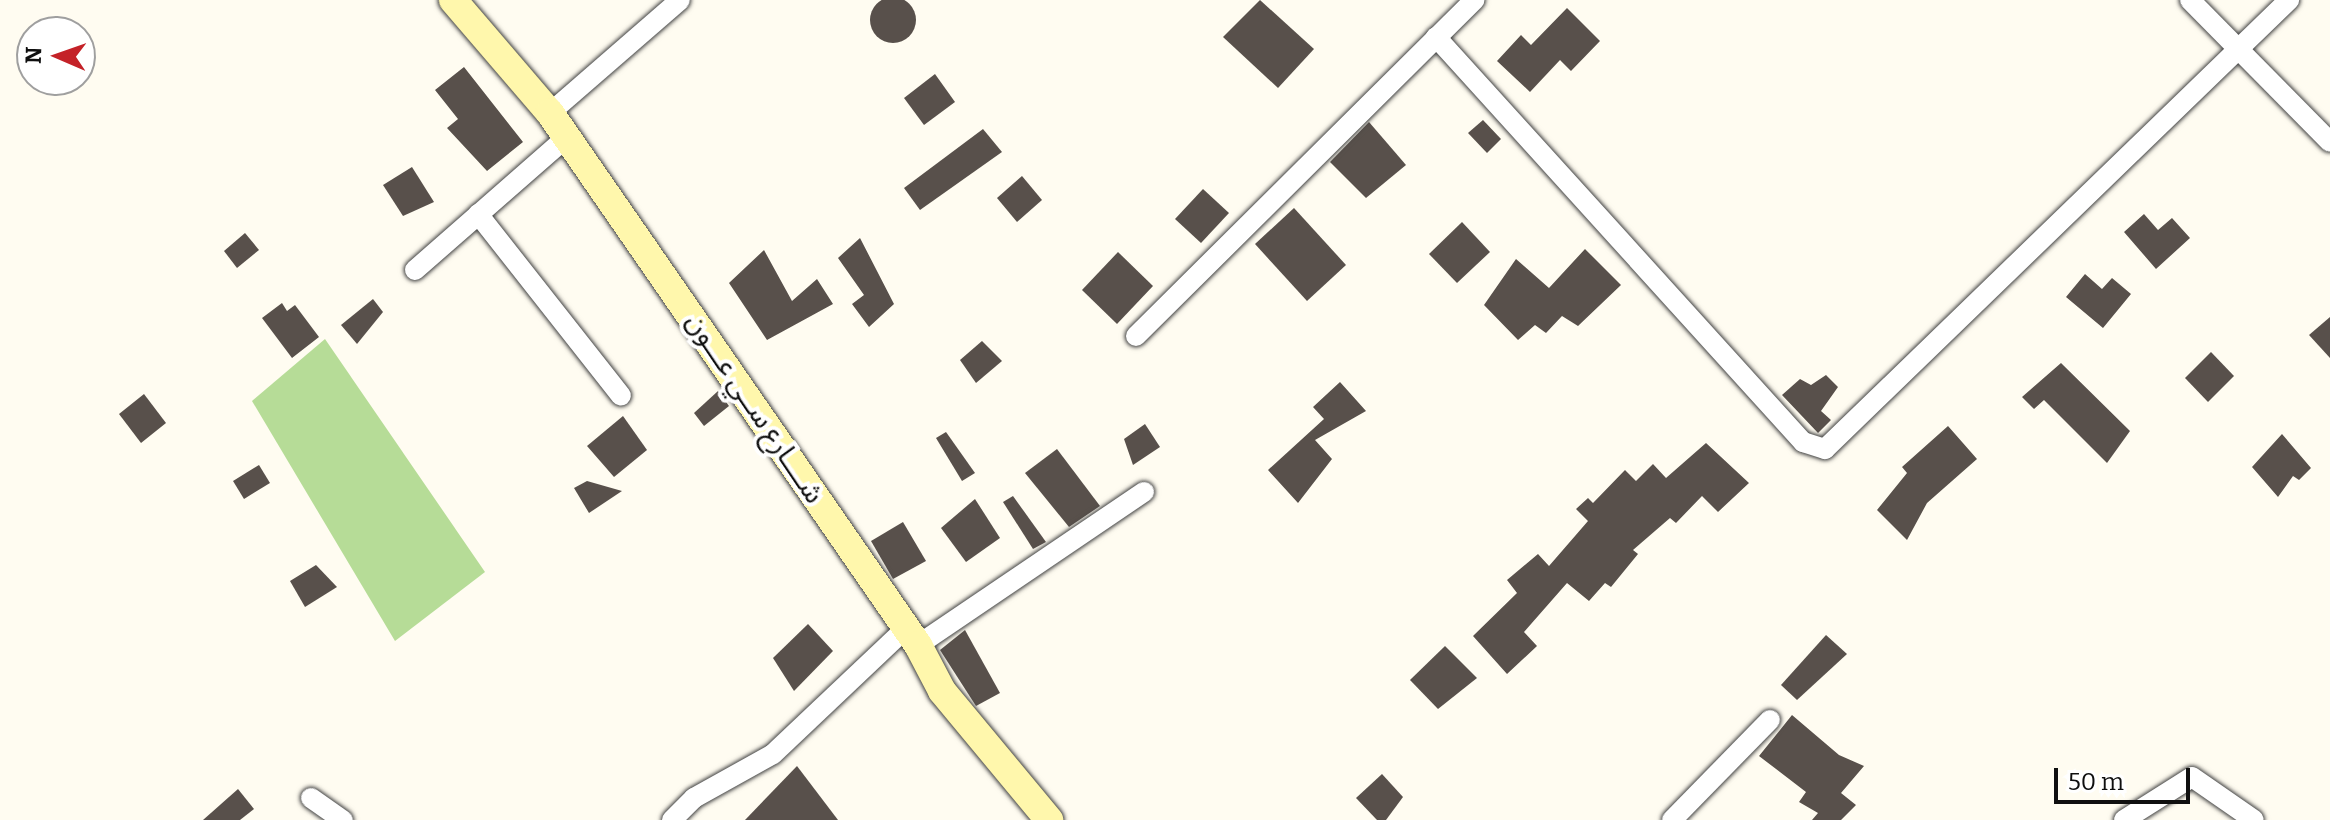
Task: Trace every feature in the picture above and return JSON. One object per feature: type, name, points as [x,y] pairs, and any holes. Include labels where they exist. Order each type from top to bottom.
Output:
[{"type":"street","name":"شــــارع ســي عـــون","points":[[453,0],[550,113],[912,637],[942,691],[1049,820]]},
{"type":"street","points":[[550,113],[680,0]]},
{"type":"street","points":[[1136,336],[1474,0]]},
{"type":"street","points":[[2190,0],[2330,142]]},
{"type":"street","points":[[1436,37],[1814,449],[1837,444],[2289,0]]},
{"type":"street","points":[[415,270],[566,138]]},
{"type":"street","points":[[478,214],[621,396]]},
{"type":"street","points":[[672,820],[694,798],[773,754],[912,637],[1144,492]]},
{"type":"street","points":[[1674,819],[1770,720]]},
{"type":"street","points":[[2124,820],[2192,777],[2254,820]]},
{"type":"street","points":[[311,798],[343,820]]},
{"type":"green space","points":[[325,339],[485,572],[395,641],[252,401]]},
{"type":"building","points":[[893,-3],[909,4],[916,20],[909,36],[893,43],[877,36],[870,20],[877,4]]},
{"type":"building","points":[[1260,0],[1314,49],[1278,88],[1223,37]]},
{"type":"building","points":[[1567,8],[1600,41],[1571,71],[1560,60],[1530,92],[1497,61],[1521,35],[1531,45]]},
{"type":"building","points":[[464,67],[523,142],[487,171],[447,128],[458,119],[435,90]]},
{"type":"building","points":[[935,74],[955,102],[924,125],[904,98]]},
{"type":"building","points":[[1483,120],[1501,139],[1487,153],[1468,133]]},
{"type":"building","points":[[1369,122],[1406,165],[1366,198],[1330,162]]},
{"type":"building","points":[[983,129],[1002,152],[920,210],[904,188]]},
{"type":"building","points":[[412,167],[434,202],[403,216],[383,185]]},
{"type":"building","points":[[1022,176],[1042,200],[1017,222],[997,198]]},
{"type":"building","points":[[1203,189],[1229,213],[1201,243],[1175,219]]},
{"type":"building","points":[[1294,208],[1346,265],[1307,301],[1255,244]]},
{"type":"building","points":[[2144,214],[2158,230],[2172,218],[2190,238],[2156,269],[2124,232]]},
{"type":"building","points":[[1462,222],[1490,252],[1457,283],[1429,254]]},
{"type":"building","points":[[245,233],[259,250],[237,268],[224,251]]},
{"type":"building","points":[[860,238],[894,304],[869,327],[852,304],[864,295],[838,258]]},
{"type":"building","points":[[1585,249],[1621,285],[1578,326],[1562,316],[1546,333],[1535,325],[1518,340],[1484,305],[1516,259],[1549,288]]},
{"type":"building","points":[[764,250],[792,301],[817,279],[833,304],[767,340],[729,283]]},
{"type":"building","points":[[1118,252],[1153,286],[1117,324],[1082,290]]},
{"type":"building","points":[[2085,274],[2102,289],[2112,278],[2131,294],[2103,328],[2066,297]]},
{"type":"building","points":[[373,299],[383,312],[357,344],[341,325]]},
{"type":"building","points":[[282,303],[287,311],[295,305],[319,337],[292,358],[262,318]]},
{"type":"building","points":[[2330,317],[2330,358],[2309,335]]},
{"type":"building","points":[[982,341],[1002,361],[976,383],[960,360]]},
{"type":"building","points":[[2211,352],[2234,376],[2208,402],[2185,378]]},
{"type":"building","points":[[2061,363],[2130,431],[2107,463],[2044,400],[2034,409],[2022,397]]},
{"type":"building","points":[[1826,375],[1838,387],[1821,411],[1831,420],[1818,433],[1782,395],[1800,379],[1811,385]]},
{"type":"building","points":[[1340,382],[1366,411],[1315,440],[1332,459],[1298,503],[1268,470],[1324,419],[1313,407]]},
{"type":"building","points":[[718,391],[729,406],[704,426],[694,413]]},
{"type":"building","points":[[144,394],[166,423],[141,443],[119,414]]},
{"type":"building","points":[[623,416],[647,450],[614,477],[587,446]]},
{"type":"building","points":[[1145,424],[1160,447],[1133,465],[1124,439]]},
{"type":"building","points":[[1948,426],[1977,459],[1927,503],[1907,540],[1877,510],[1907,473],[1902,467]]},
{"type":"building","points":[[946,432],[975,473],[962,481],[936,438]]},
{"type":"building","points":[[2282,434],[2311,468],[2299,480],[2293,476],[2278,497],[2252,467]]},
{"type":"building","points":[[1706,443],[1749,483],[1718,512],[1702,496],[1676,523],[1670,518],[1633,550],[1638,554],[1611,587],[1605,583],[1589,601],[1567,583],[1524,632],[1537,646],[1507,674],[1473,636],[1517,593],[1507,580],[1538,554],[1549,566],[1588,521],[1576,509],[1588,498],[1593,503],[1625,470],[1636,481],[1653,464],[1666,478]]},
{"type":"building","points":[[1057,449],[1100,506],[1069,527],[1025,473]]},
{"type":"building","points":[[259,465],[270,483],[244,499],[233,481]]},
{"type":"building","points":[[587,481],[622,491],[589,513],[574,488]]},
{"type":"building","points":[[1013,496],[1046,542],[1033,549],[1003,502]]},
{"type":"building","points":[[975,499],[1000,538],[966,562],[941,528]]},
{"type":"building","points":[[903,522],[926,561],[893,579],[871,541]]},
{"type":"building","points":[[316,565],[337,587],[305,607],[290,581]]},
{"type":"building","points":[[808,624],[833,651],[794,691],[773,658]]},
{"type":"building","points":[[965,630],[1000,693],[976,706],[940,650]]},
{"type":"building","points":[[1826,635],[1847,654],[1797,700],[1781,685]]},
{"type":"building","points":[[1445,646],[1477,678],[1438,709],[1410,680]]},
{"type":"building","points":[[1792,715],[1839,755],[1864,766],[1841,793],[1856,805],[1841,820],[1812,820],[1818,813],[1799,802],[1806,792],[1759,756]]},
{"type":"building","points":[[797,766],[838,820],[745,820]]},
{"type":"building","points":[[1382,774],[1403,797],[1386,820],[1377,820],[1356,798]]},
{"type":"building","points":[[238,789],[254,809],[240,820],[203,820]]}]
